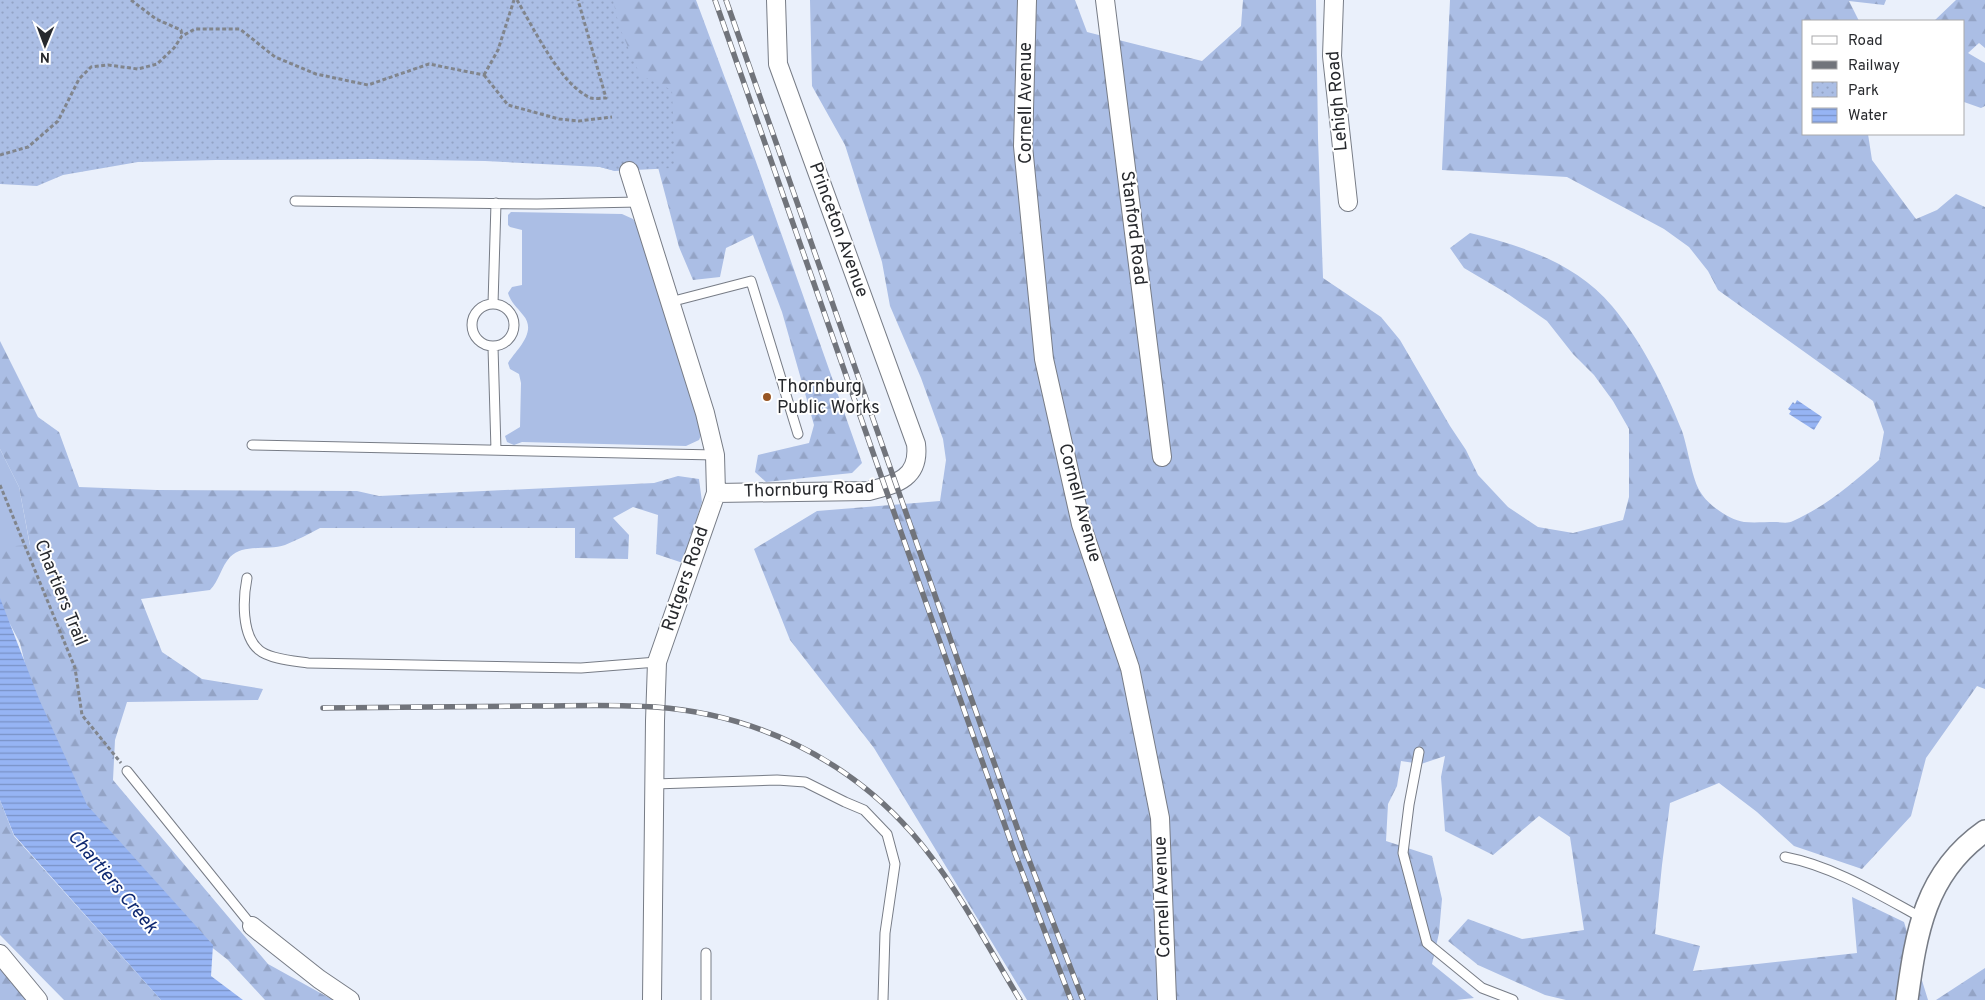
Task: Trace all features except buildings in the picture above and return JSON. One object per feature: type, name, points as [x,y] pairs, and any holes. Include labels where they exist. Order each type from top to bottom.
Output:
[{"type":"street","name":"Princeton Avenue","points":[[776,0],[778,64],[916,444],[917,456]]},
{"type":"street","name":"Cornell Avenue","points":[[1027,0],[1023,146],[1044,359],[1081,524],[1130,668],[1160,818],[1167,1000]]},
{"type":"street","name":"Stanford Road","points":[[1104,0],[1162,457]]},
{"type":"street","name":"Lehigh Road","points":[[1334,0],[1332,56],[1348,202]]},
{"type":"street","name":"Rutgers Road","points":[[629,171],[705,413],[715,455],[716,493],[657,662],[652,1000]]},
{"type":"street","name":"Thornburg Road","points":[[716,493],[869,491],[885,487],[906,477],[913,469],[917,456]]},
{"type":"street","points":[[1908,1000],[1915,946],[1922,918],[1939,882],[1957,856],[1985,831]]},
{"type":"street","points":[[252,926],[319,979],[350,1000]]},
{"type":"street","points":[[0,954],[38,1000]]},
{"type":"lane","points":[[295,201],[496,204],[639,202]]},
{"type":"lane","points":[[493,304],[496,204]]},
{"type":"lane","points":[[670,302],[750,282],[798,434]]},
{"type":"lane","points":[[493,304],[500,305],[511,313],[515,326],[510,338],[499,346],[493,347],[479,342],[474,336],[472,327],[475,314],[479,309],[493,304]]},
{"type":"lane","points":[[493,347],[496,450]]},
{"type":"lane","points":[[252,445],[715,455]]},
{"type":"lane","points":[[247,578],[244,590],[244,617],[248,634],[259,650],[278,658],[308,663],[581,668],[657,662]]},
{"type":"lane","points":[[1419,752],[1409,805],[1403,853],[1426,943],[1482,988],[1513,1000]]},
{"type":"lane","points":[[127,771],[252,926]]},
{"type":"lane","points":[[654,784],[778,780],[805,782],[864,810],[887,834],[895,864],[886,933],[883,1000]]},
{"type":"lane","points":[[1785,857],[1804,860],[1874,891],[1922,918]]},
{"type":"lane","points":[[706,953],[706,1000]]},
{"type":"path","points":[[131,0],[156,19],[181,30],[182,36]]},
{"type":"path","points":[[484,74],[498,50],[515,0]]},
{"type":"path","points":[[515,0],[544,47],[572,86],[592,98],[606,98],[578,0]]},
{"type":"path","points":[[0,155],[28,147],[58,121],[80,79],[91,67],[108,65],[138,69],[157,64],[174,48],[182,36],[195,29],[240,29],[275,57],[316,74],[368,85],[429,64],[484,74],[508,105],[559,119],[579,122],[612,117]]},
{"type":"path","name":"Chartiers Trail","points":[[0,485],[76,668],[82,715],[127,771]]},
{"type":"green space","points":[[0,0],[613,0],[619,26],[640,75],[672,90],[675,168],[615,171],[600,167],[485,161],[370,159],[216,160],[138,162],[63,175],[37,186],[0,184]]},
{"type":"green space","points":[[595,0],[696,0],[755,159],[862,463],[852,473],[766,482],[755,472],[758,455],[809,443],[814,425],[782,312],[753,235],[726,248],[720,277],[693,280],[679,247],[645,118],[615,171],[600,167]]},
{"type":"green space","points":[[810,0],[1075,0],[1087,32],[1202,61],[1241,26],[1243,0],[1316,0],[1323,278],[1381,317],[1400,340],[1466,450],[1478,475],[1508,507],[1538,527],[1573,533],[1623,520],[1629,497],[1629,429],[1613,401],[1594,375],[1573,354],[1547,321],[1508,294],[1464,268],[1450,248],[1470,233],[1528,250],[1547,258],[1582,278],[1598,291],[1623,320],[1652,366],[1682,431],[1695,480],[1704,498],[1714,507],[1738,521],[1789,522],[1817,509],[1849,486],[1879,460],[1884,432],[1873,401],[1718,290],[1708,271],[1689,247],[1664,229],[1567,177],[1442,170],[1450,0],[1886,0],[1884,5],[1849,1],[1858,20],[1802,20],[1802,135],[1868,135],[1872,160],[1916,219],[1937,210],[1956,194],[1985,207],[1985,689],[1977,686],[1926,758],[1911,816],[1862,869],[1794,846],[1757,812],[1719,783],[1670,803],[1655,934],[1700,946],[1693,971],[1857,953],[1852,897],[1904,922],[1928,1000],[1566,1000],[1545,995],[1478,965],[1448,941],[1468,919],[1522,939],[1584,930],[1570,837],[1539,816],[1493,855],[1445,831],[1441,777],[1445,756],[1421,764],[1401,761],[1397,786],[1388,804],[1386,841],[1432,856],[1442,899],[1439,933],[1432,964],[1474,998],[1456,1000],[1027,1000],[874,748],[790,640],[754,549],[817,511],[940,501],[946,460],[943,439],[921,378],[890,306],[882,262],[845,145],[812,86]]},
{"type":"green space","points":[[1956,0],[1985,0],[1985,48],[1979,43],[1968,53],[1985,63],[1985,106],[1981,108],[1965,102],[1965,20],[1935,20]]},
{"type":"green space","points":[[511,212],[622,214],[633,219],[642,233],[702,433],[699,440],[686,446],[522,442],[514,445],[507,442],[505,436],[520,427],[521,383],[519,374],[510,369],[508,363],[524,341],[528,328],[527,321],[512,302],[508,293],[512,287],[522,285],[522,230],[508,225],[508,215]]},
{"type":"green space","points":[[0,341],[38,417],[59,432],[79,487],[157,490],[357,491],[379,496],[654,483],[678,476],[699,479],[702,502],[683,563],[656,554],[658,515],[633,507],[613,518],[629,535],[628,559],[575,558],[575,528],[320,528],[285,545],[242,550],[236,553],[227,561],[210,590],[141,599],[162,652],[202,679],[263,689],[258,700],[127,702],[115,740],[113,780],[268,964],[333,1000],[265,1000],[228,960],[191,931],[74,804],[32,693],[20,643],[0,605],[0,547],[30,545],[19,487],[0,449]]},
{"type":"green space","points":[[0,449],[19,487],[30,546],[0,548]]},
{"type":"green space","points":[[0,800],[14,836],[161,1000],[64,1000],[0,935]]},
{"type":"green space","points":[[0,964],[32,1000],[0,1000]]},
{"type":"green space","points":[[1985,968],[1985,1000],[1936,1000]]},
{"type":"water","points":[[1797,400],[1822,417],[1814,430],[1789,414],[1791,411],[1788,409]]},
{"type":"water","name":"Chartiers Creek","points":[[0,598],[39,699],[87,805],[213,945],[211,976],[243,1000],[161,1000],[14,835],[0,800]]},
{"type":"railway","points":[[715,0],[1014,851],[1071,1000]]},
{"type":"railway","points":[[726,0],[1024,847],[1083,1000]]},
{"type":"railway","points":[[323,708],[592,705],[655,707],[692,711],[728,719],[796,744],[828,762],[858,783],[886,806],[912,833],[928,852],[956,893],[1020,1000]]},
{"type":"place","name":"Thornburg Public Works","points":[[767,397]]}]
